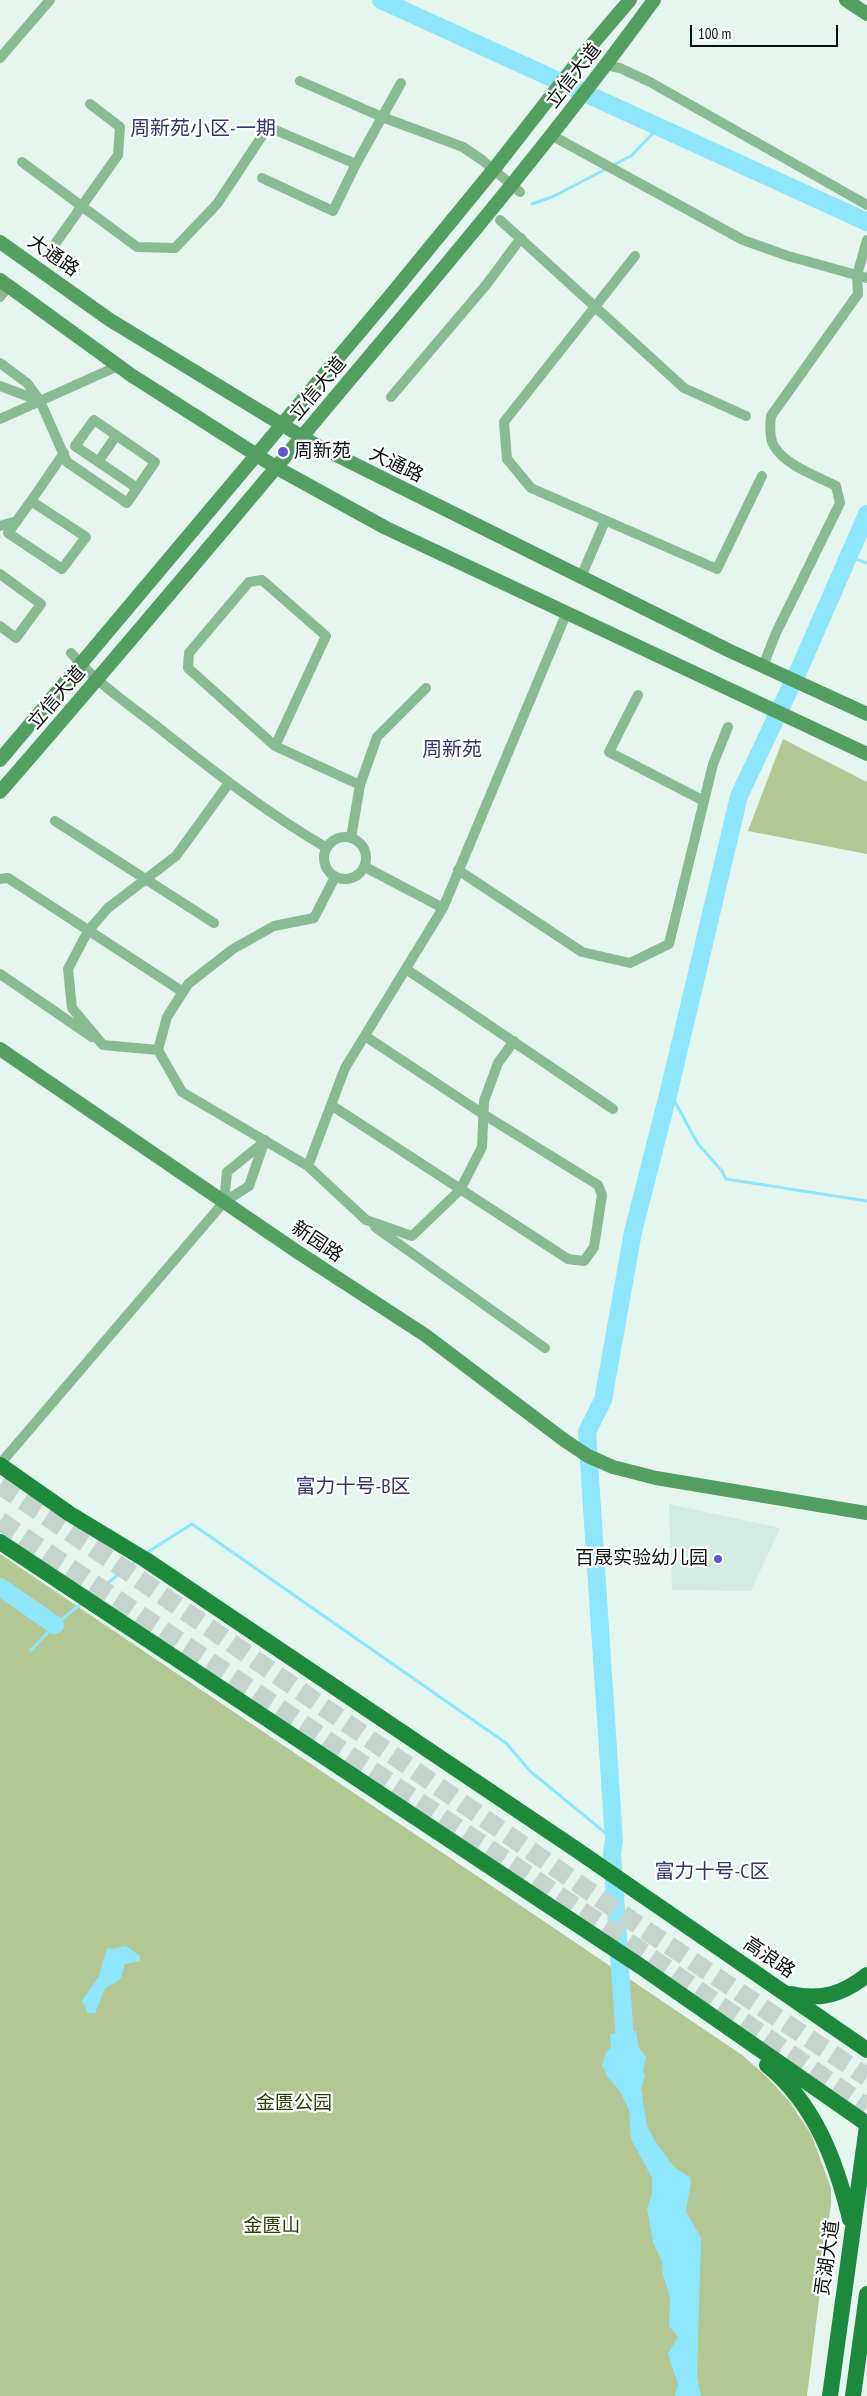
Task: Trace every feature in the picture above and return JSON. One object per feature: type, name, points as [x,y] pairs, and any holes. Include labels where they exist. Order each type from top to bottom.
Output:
[{"type":"main road","name":"高浪路","points":[[0,1465],[70,1514],[141,1557],[574,1848],[867,2050]]},
{"type":"main road","points":[[0,1542],[569,1921],[640,1966],[867,2125]]},
{"type":"main road","points":[[786,1994],[807,1998],[826,1997],[851,1988],[867,1975]]},
{"type":"main road","points":[[728,2027],[750,2050],[786,2080],[803,2102],[831,2156],[852,2226]]},
{"type":"main road","name":"贡湖大道","points":[[830,2396],[867,2125]]},
{"type":"main road","points":[[853,2396],[867,2294]]},
{"type":"street","points":[[0,58],[50,0]]},
{"type":"street","name":"立信大道","points":[[0,760],[494,170],[583,55],[630,0]]},
{"type":"street","name":"立信大道","points":[[0,792],[515,188],[551,135],[606,66],[654,0]]},
{"type":"street","points":[[846,0],[867,14]]},
{"type":"street","points":[[862,0],[867,3]]},
{"type":"street","points":[[606,66],[620,68],[650,82],[867,205]]},
{"type":"street","points":[[300,81],[382,117],[463,147],[515,188]]},
{"type":"street","points":[[262,178],[333,211],[356,164],[401,83]]},
{"type":"street","points":[[50,251],[118,155],[120,127],[90,104]]},
{"type":"street","points":[[22,162],[137,247],[175,248],[217,204],[268,127],[356,164]]},
{"type":"street","points":[[551,135],[743,240],[788,256],[862,277]]},
{"type":"street","points":[[500,220],[684,388],[746,416]]},
{"type":"street","points":[[391,398],[486,286],[521,238]]},
{"type":"street","points":[[767,668],[776,633],[840,503],[836,486],[785,458],[774,446],[770,428],[771,416],[858,294],[867,240]]},
{"type":"street","name":"大通路","points":[[0,242],[110,320],[302,438],[767,668],[867,714]]},
{"type":"street","points":[[635,256],[504,422],[507,459],[531,488],[717,569],[762,476]]},
{"type":"street","points":[[3,288],[118,366],[277,468],[386,528],[867,754]]},
{"type":"street","points":[[0,363],[27,383],[40,401],[68,462],[127,503],[155,462],[94,420],[75,446],[137,488]]},
{"type":"street","points":[[0,419],[118,366]]},
{"type":"street","points":[[0,386],[40,401]]},
{"type":"street","points":[[98,462],[116,436]]},
{"type":"street","points":[[30,501],[86,537],[62,570],[8,533],[17,521],[30,501],[64,453]]},
{"type":"street","points":[[0,526],[17,521]]},
{"type":"street","points":[[581,577],[605,521]]},
{"type":"street","points":[[0,574],[41,604],[16,638],[0,626]]},
{"type":"street","points":[[275,746],[326,636],[262,580],[249,582],[189,653],[188,668],[275,746],[360,785]]},
{"type":"street","points":[[308,1166],[345,1068],[443,908],[567,612]]},
{"type":"street","points":[[72,653],[98,679],[229,782],[287,824],[326,848]]},
{"type":"street","points":[[351,838],[360,785],[377,737],[426,688]]},
{"type":"street","points":[[638,695],[609,752],[704,801]]},
{"type":"street","points":[[458,870],[582,952],[630,963],[669,944],[713,764],[728,727]]},
{"type":"street","points":[[103,1045],[72,1008],[68,969],[88,931],[108,908],[176,856],[229,782]]},
{"type":"street","points":[[55,821],[144,880],[214,923]]},
{"type":"street","points":[[337,838],[351,838],[363,846],[366,853],[364,867],[355,877],[348,879],[335,877],[330,873],[324,861],[326,848],[337,838]]},
{"type":"street","points":[[364,867],[443,908]]},
{"type":"street","points":[[335,877],[314,918],[274,926],[241,944],[188,984],[168,1017],[158,1050],[182,1092],[308,1166],[366,1220],[545,1348]]},
{"type":"street","points":[[0,879],[8,878],[183,992]]},
{"type":"street","points":[[406,969],[613,1109]]},
{"type":"street","points":[[0,974],[103,1045],[158,1050]]},
{"type":"street","points":[[331,1105],[568,1259],[584,1261],[594,1246],[602,1195],[598,1185],[484,1114],[365,1036]]},
{"type":"street","points":[[366,1220],[412,1236],[460,1190],[482,1147],[484,1101],[498,1063],[514,1042]]},
{"type":"street","name":"新园路","points":[[0,1049],[223,1203]]},
{"type":"street","name":"新园路","points":[[0,1054],[425,1336],[562,1442],[612,1469],[867,1515]]},
{"type":"street","points":[[223,1203],[226,1172],[266,1140]]},
{"type":"street","points":[[0,1465],[223,1203],[248,1186],[266,1140]]},
{"type":"shaded area","name":"百晟实验幼儿园","points":[[669,1504],[780,1528],[751,1591],[672,1590]]},
{"type":"green space","points":[[783,739],[867,782],[867,854],[748,831]]},
{"type":"green space","name":"金匮公园","points":[[0,1554],[742,2055],[767,2077],[789,2101],[811,2134],[831,2188],[831,2203],[807,2396],[0,2396]]},
{"type":"water","points":[[126,1946],[140,1956],[140,1961],[125,1964],[121,1978],[104,1990],[96,2013],[88,2013],[82,2001],[99,1976],[107,1948],[112,1949]]},
{"type":"water","points":[[636,2031],[639,2048],[646,2057],[643,2070],[645,2076],[641,2088],[647,2126],[655,2141],[674,2167],[690,2177],[691,2182],[686,2211],[701,2238],[697,2378],[701,2396],[675,2396],[678,2384],[668,2354],[678,2337],[669,2326],[670,2297],[663,2275],[662,2262],[653,2242],[647,2208],[652,2194],[652,2178],[631,2139],[629,2110],[619,2090],[607,2076],[602,2065],[606,2052],[611,2048],[610,2034]]},
{"type":"waterway","points":[[381,0],[867,222]]},
{"type":"waterway","points":[[613,165],[631,156],[660,126]]},
{"type":"waterway","points":[[532,204],[552,197],[608,168]]},
{"type":"waterway","points":[[626,2055],[587,1432],[603,1400],[633,1232],[669,1091],[739,796],[801,665],[867,514]]},
{"type":"waterway","points":[[849,557],[867,563]]},
{"type":"waterway","points":[[669,1091],[698,1144],[722,1171],[726,1179],[867,1201]]},
{"type":"waterway","points":[[146,1553],[192,1524],[506,1743],[530,1771],[614,1840]]},
{"type":"waterway","points":[[91,1596],[137,1560]]},
{"type":"waterway","points":[[0,1587],[55,1625]]},
{"type":"waterway","points":[[31,1650],[55,1625],[82,1603]]},
{"type":"tunnel","points":[[0,1485],[638,1925],[867,2077]]},
{"type":"tunnel","points":[[0,1521],[634,1946],[867,2107]]},
{"type":"place","name":"周新苑","points":[[283,452]]},
{"type":"place","name":"百晟实验幼儿园","points":[[718,1559]]},
{"type":"district","name":"周新苑小区-一期","points":[[203,129]]},
{"type":"district","name":"周新苑","points":[[452,750]]},
{"type":"district","name":"富力十号-B区","points":[[353,1487]]},
{"type":"district","name":"富力十号-C区","points":[[712,1872]]},
{"type":"park label","name":"金匮山","points":[[272,2227]]}]
